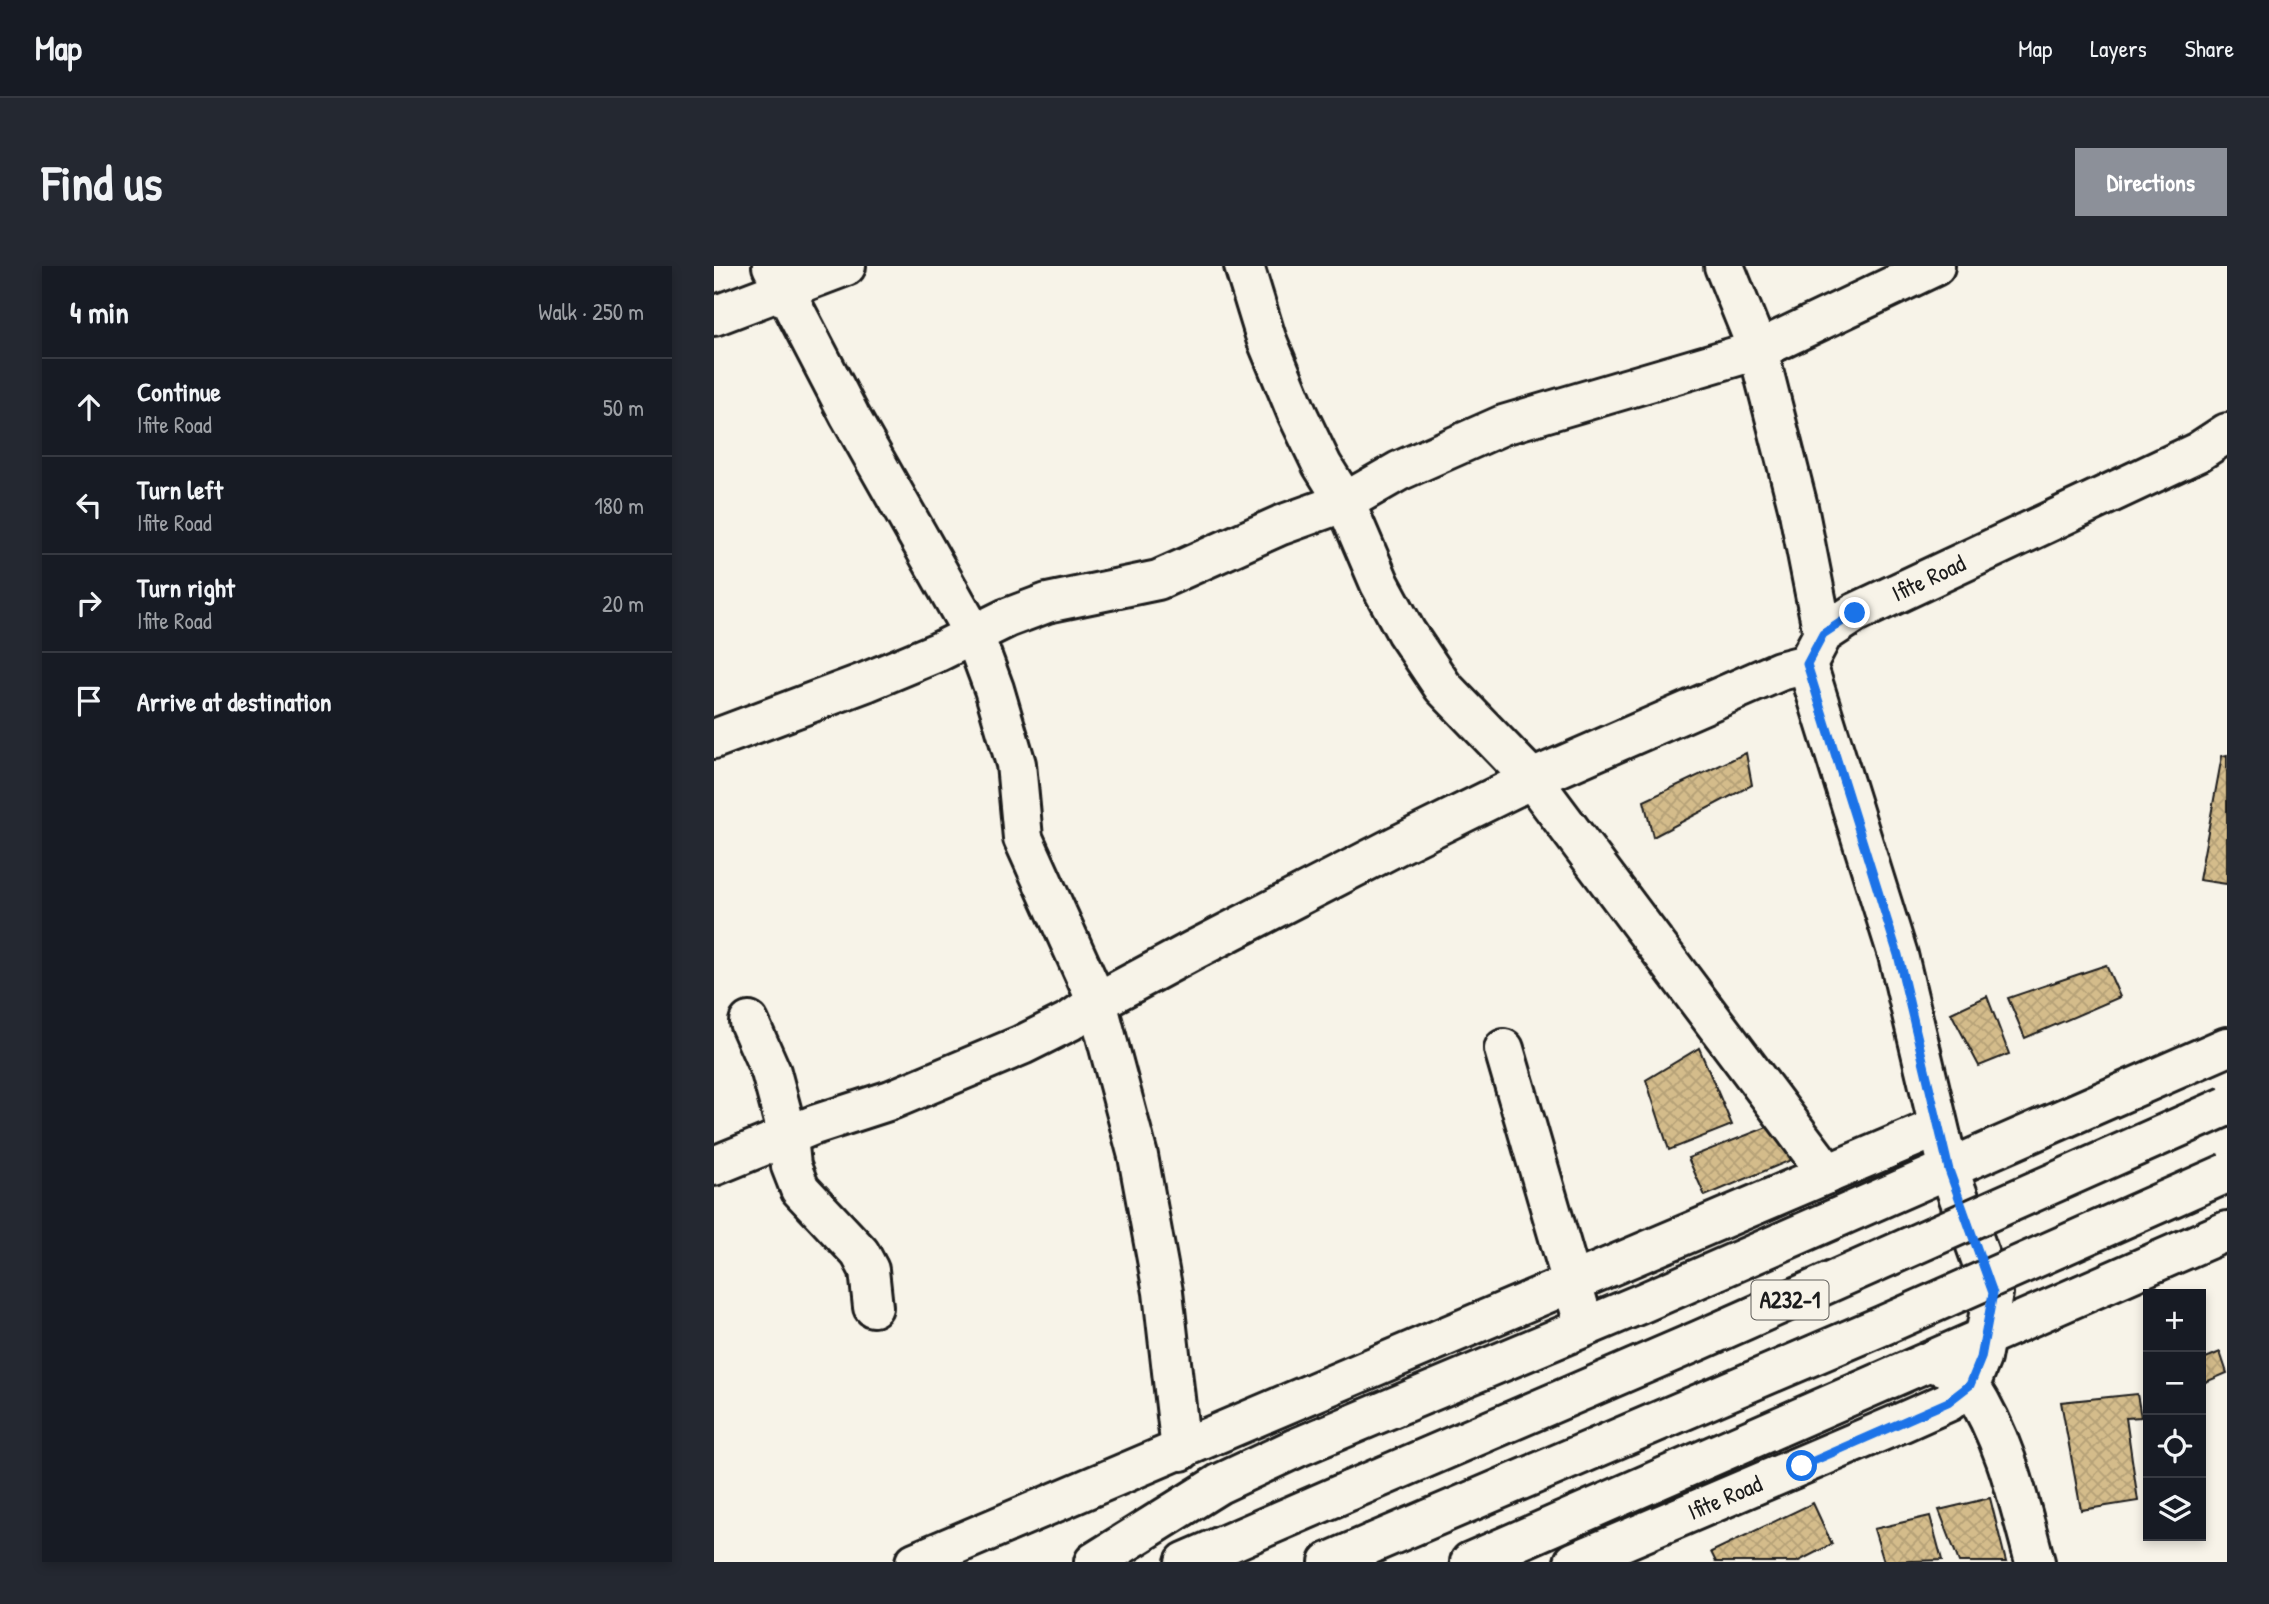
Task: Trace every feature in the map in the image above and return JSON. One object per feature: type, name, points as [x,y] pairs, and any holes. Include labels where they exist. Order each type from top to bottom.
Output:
[{"type":"main road","points":[[714,316],[778,277],[846,266]]},
{"type":"main road","points":[[1244,266],[1266,338],[1297,414],[1322,465],[1345,502],[1380,584],[1406,632],[1443,687],[1532,779],[1828,1174]]},
{"type":"main road","points":[[1724,266],[1758,350],[1798,507],[1815,649],[1898,955],[1949,1170],[1993,1293],[1981,1358],[1970,1385]]},
{"type":"main road","points":[[714,739],[866,682],[1007,618],[1047,603],[1158,580],[1281,526],[1345,502],[1399,471],[1503,425],[1758,350],[1935,266]]},
{"type":"main road","points":[[778,277],[849,416],[974,635],[994,689],[1016,764],[1023,838],[1097,1002],[1138,1156],[1163,1292],[1181,1451]]},
{"type":"main road","name":"Ifite Road","points":[[714,1166],[814,1125],[891,1100],[976,1066],[1070,1021],[1097,1002],[1398,845],[1532,779],[1780,671],[1815,649],[1855,613],[2199,452],[2227,433]]},
{"type":"main road","points":[[749,1022],[771,1072],[788,1136],[791,1166],[800,1189],[860,1253],[869,1270],[873,1307]]},
{"type":"main road","points":[[1094,1562],[1208,1491],[1296,1448],[1585,1327],[2227,1047]]},
{"type":"main road","points":[[1504,1049],[1585,1327]]},
{"type":"main road","name":"A232-1","points":[[1185,1562],[1700,1340],[2227,1106]]},
{"type":"main road","points":[[915,1562],[1938,1127]]},
{"type":"main road","name":"A232-1","points":[[1329,1562],[1884,1325],[2227,1173]]},
{"type":"main road","points":[[1470,1562],[2227,1231]]},
{"type":"main road","points":[[1993,1293],[2006,1304],[2037,1314]]},
{"type":"main road","points":[[1930,1362],[1947,1367],[1970,1385],[1989,1414],[2007,1457],[2035,1562]]},
{"type":"main road","name":"Ifite Road","points":[[1574,1562],[1948,1402],[1970,1385]]},
{"type":"building","points":[[1746,753],[1752,785],[1653,837],[1644,801]]},
{"type":"building","points":[[2227,755],[2227,884],[2199,880],[2222,756]]},
{"type":"building","points":[[2106,965],[2120,997],[2025,1038],[2008,998]]},
{"type":"building","points":[[1987,996],[2009,1054],[1979,1066],[1951,1013]]},
{"type":"building","points":[[1699,1048],[1732,1125],[1669,1150],[1646,1080]]},
{"type":"building","points":[[1780,1122],[1798,1157],[1705,1196],[1688,1158]]},
{"type":"building","points":[[2220,1352],[2227,1373],[2206,1382],[2206,1358]]},
{"type":"building","points":[[2137,1394],[2141,1417],[2126,1418],[2138,1501],[2081,1510],[2061,1402]]},
{"type":"building","points":[[1990,1498],[2006,1562],[1959,1562],[1939,1510]]},
{"type":"building","points":[[1813,1503],[1832,1544],[1797,1562],[1716,1562],[1711,1552]]},
{"type":"building","points":[[1930,1516],[1942,1560],[1884,1562],[1874,1529]]},
{"type":"route","points":[[1802,1466],[1948,1402],[1970,1385],[1981,1358],[1993,1293],[1949,1170],[1898,955],[1807,664],[1823,634],[1855,613]]}]
